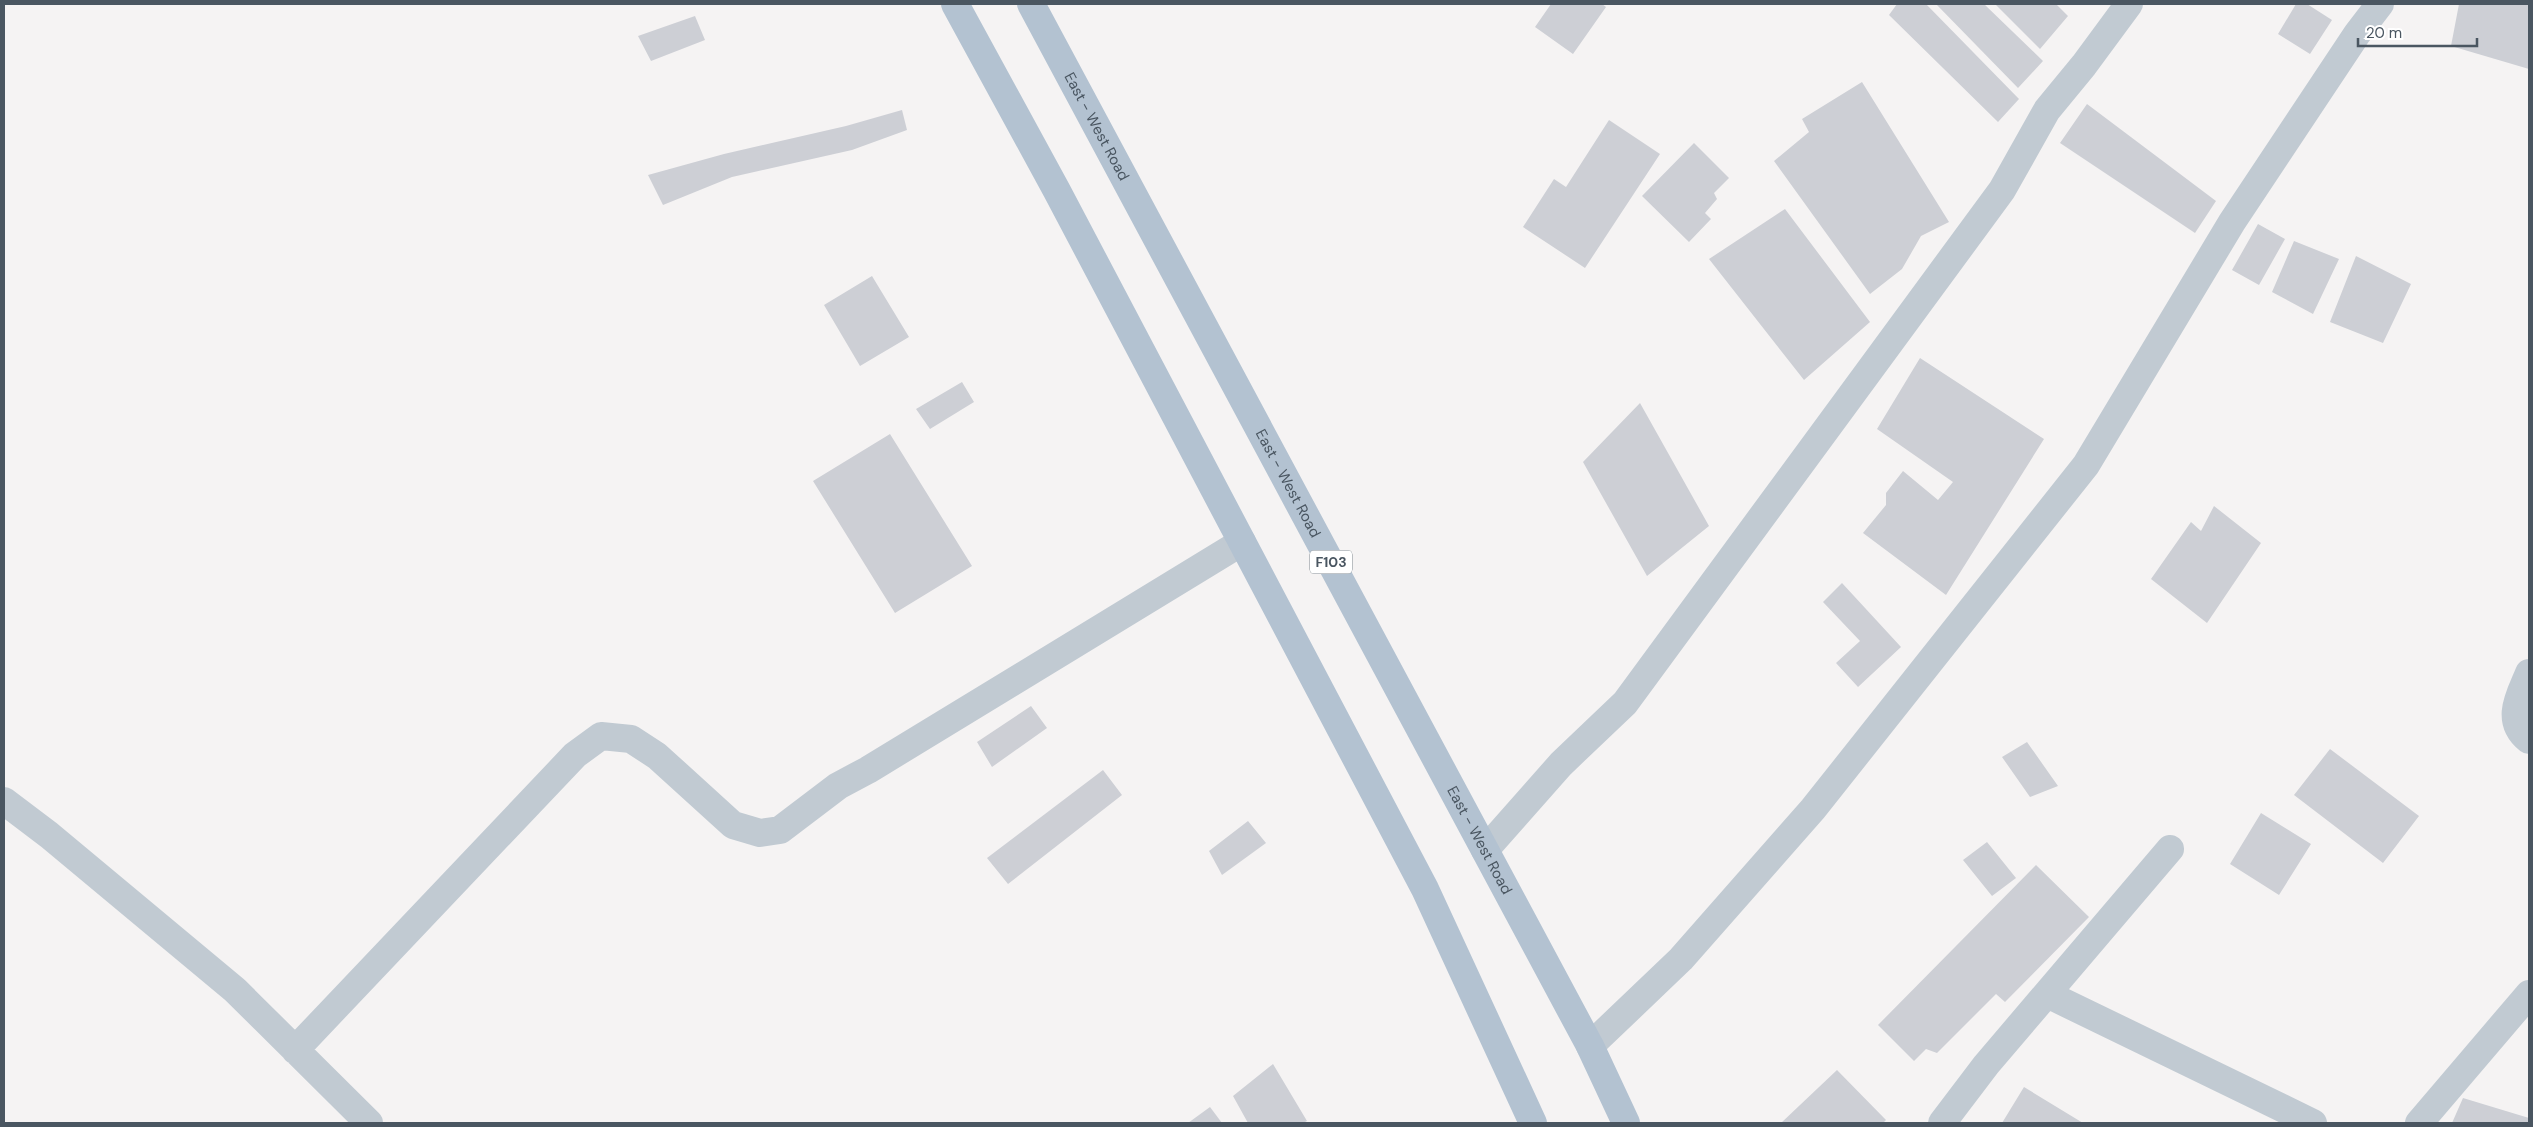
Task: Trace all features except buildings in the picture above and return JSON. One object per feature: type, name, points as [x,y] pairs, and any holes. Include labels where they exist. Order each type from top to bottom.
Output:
[{"type":"main road","points":[[955,4],[1057,191],[1425,889],[1533,1123]]},
{"type":"main road","name":"East - West Road","points":[[1031,4],[1590,1046],[1626,1123]]},
{"type":"street","points":[[1590,1046],[1681,959],[1813,808],[2086,465],[2232,222],[2351,42],[2380,4]]},
{"type":"street","points":[[1485,850],[1561,764],[1625,703],[2002,190],[2047,110],[2084,65],[2125,5]]},
{"type":"street","points":[[295,1050],[575,755],[601,736],[631,739],[656,756],[733,826],[760,834],[780,830],[838,786],[868,770],[1242,542]]},
{"type":"street","points":[[2529,673],[2516,700],[2516,718],[2529,740]]},
{"type":"street","points":[[4,801],[49,835],[235,990],[369,1123]]},
{"type":"street","points":[[1942,1123],[1986,1065],[2170,849]]},
{"type":"street","points":[[2047,994],[2313,1123]]},
{"type":"street","points":[[2418,1123],[2529,994]]}]
